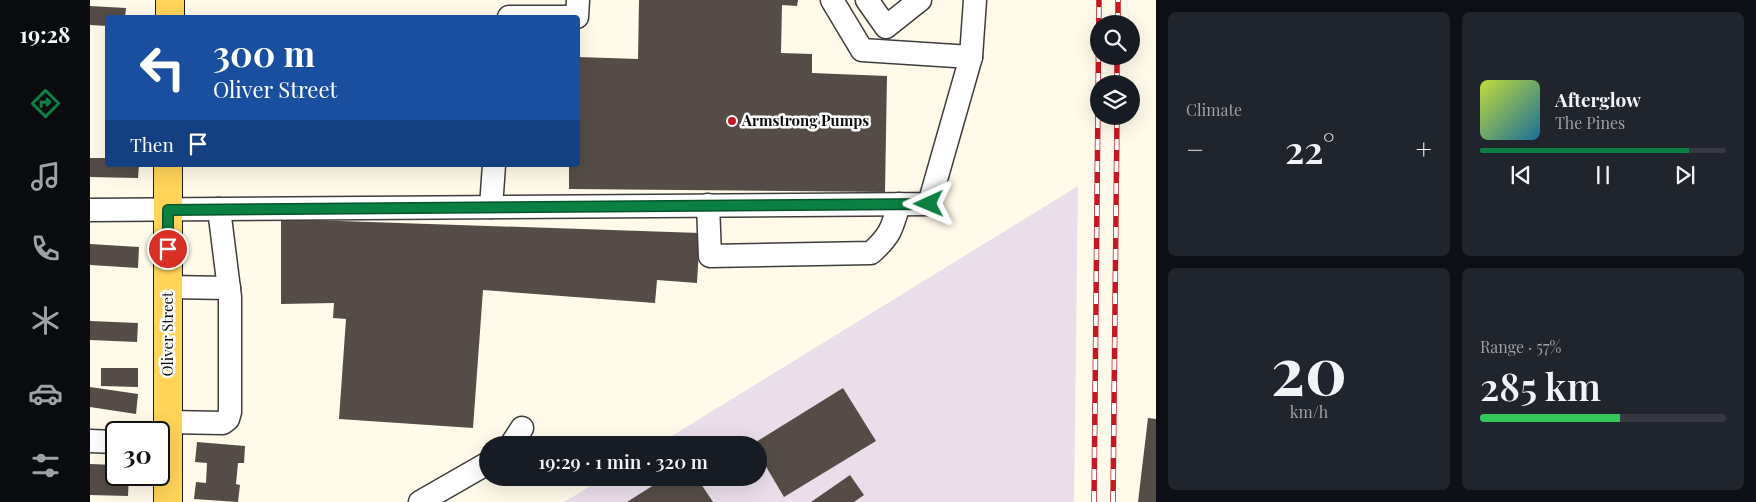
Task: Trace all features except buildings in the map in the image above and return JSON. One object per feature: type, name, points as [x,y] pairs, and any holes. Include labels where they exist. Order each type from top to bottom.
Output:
[{"type":"main road","points":[[170,0],[170,15]]},
{"type":"main road","name":"Oliver Street","points":[[165,421],[168,167]]},
{"type":"main road","name":"Oliver Street","points":[[167,486],[168,502]]},
{"type":"street","points":[[509,15],[512,0]]},
{"type":"street","points":[[577,15],[578,0]]},
{"type":"street","points":[[832,0],[862,50],[971,57]]},
{"type":"street","points":[[867,0],[886,27],[920,0]]},
{"type":"street","points":[[90,210],[929,204],[971,57],[975,0]]},
{"type":"street","points":[[491,207],[494,167]]},
{"type":"street","points":[[708,205],[710,256],[871,254],[885,241],[892,230],[899,204]]},
{"type":"street","points":[[170,435],[223,424],[228,419],[230,412],[229,288],[220,209]]},
{"type":"street","points":[[168,287],[229,288]]},
{"type":"street","points":[[90,441],[105,442]]},
{"type":"street","points":[[420,502],[479,467]]},
{"type":"shaded area","points":[[1078,186],[1074,502],[564,502],[591,486],[767,486],[767,436],[672,436]]},
{"type":"railway","points":[[1094,502],[1099,0]]},
{"type":"railway","points":[[1118,0],[1118,15]]},
{"type":"railway","points":[[1117,65],[1117,75]]},
{"type":"railway","points":[[1113,502],[1117,125]]},
{"type":"place","name":"Armstrong Pumps","points":[[732,121]]},
{"type":"route","points":[[168,249],[168,210],[929,204]]}]
